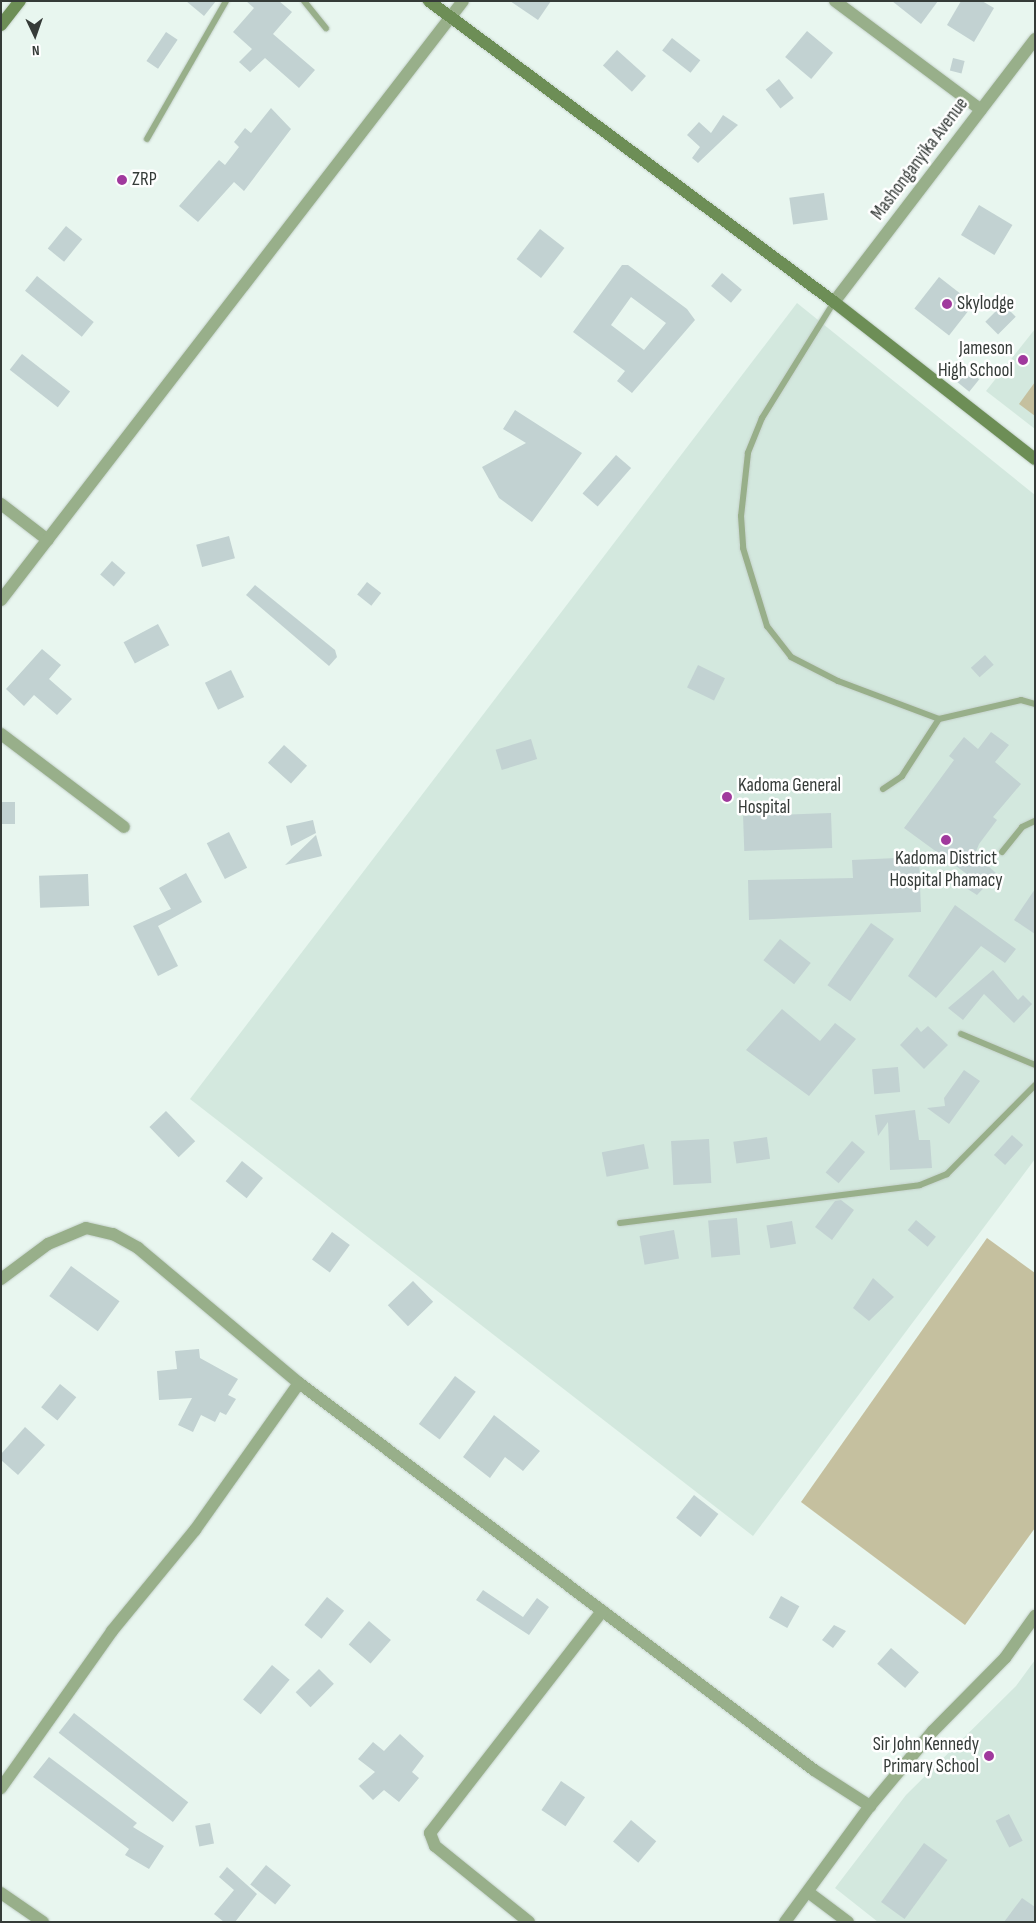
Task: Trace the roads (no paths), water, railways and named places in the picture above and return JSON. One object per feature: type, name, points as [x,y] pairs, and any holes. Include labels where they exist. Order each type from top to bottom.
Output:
[{"type":"main road","points":[[1,25],[20,1]]},
{"type":"main road","points":[[430,1],[834,302],[1035,459]]},
{"type":"street","points":[[1,600],[463,1]]},
{"type":"street","points":[[835,1],[981,110]]},
{"type":"street","name":"Mashonganyika Avenue","points":[[834,302],[1035,39]]},
{"type":"street","points":[[1,504],[48,540]]},
{"type":"street","points":[[1,734],[124,827]]},
{"type":"street","points":[[1,1279],[48,1244],[86,1228],[113,1234],[138,1248],[299,1383],[814,1770],[870,1806]]},
{"type":"street","points":[[1,1788],[112,1631],[196,1530],[299,1383]]},
{"type":"street","points":[[529,1922],[435,1846],[430,1833],[602,1611]]},
{"type":"street","points":[[785,1922],[870,1806],[933,1731],[1005,1658],[1035,1616]]},
{"type":"street","points":[[808,1892],[848,1922]]},
{"type":"street","points":[[1,1893],[43,1922]]},
{"type":"lane","points":[[147,139],[226,1]]},
{"type":"lane","points":[[304,1],[326,28]]},
{"type":"lane","points":[[834,302],[762,418],[752,444],[741,516],[743,548],[767,626],[792,657],[838,681],[939,719],[1021,700],[1035,704]]},
{"type":"lane","points":[[883,789],[902,776],[939,719]]},
{"type":"lane","points":[[1002,852],[1022,827],[1035,821]]},
{"type":"lane","points":[[961,1034],[1035,1065]]},
{"type":"lane","points":[[620,1223],[920,1185],[947,1174],[1035,1085]]},
{"type":"place","name":"ZRP","points":[[122,180]]},
{"type":"place","name":"Skylodge","points":[[947,304]]},
{"type":"place","name":"Jameson High School","points":[[1023,360]]},
{"type":"place","name":"Kadoma General Hospital","points":[[727,797]]},
{"type":"place","name":"Kadoma District Hospital Phamacy","points":[[946,840]]},
{"type":"place","name":"Sir John Kennedy Primary School","points":[[989,1756]]}]
